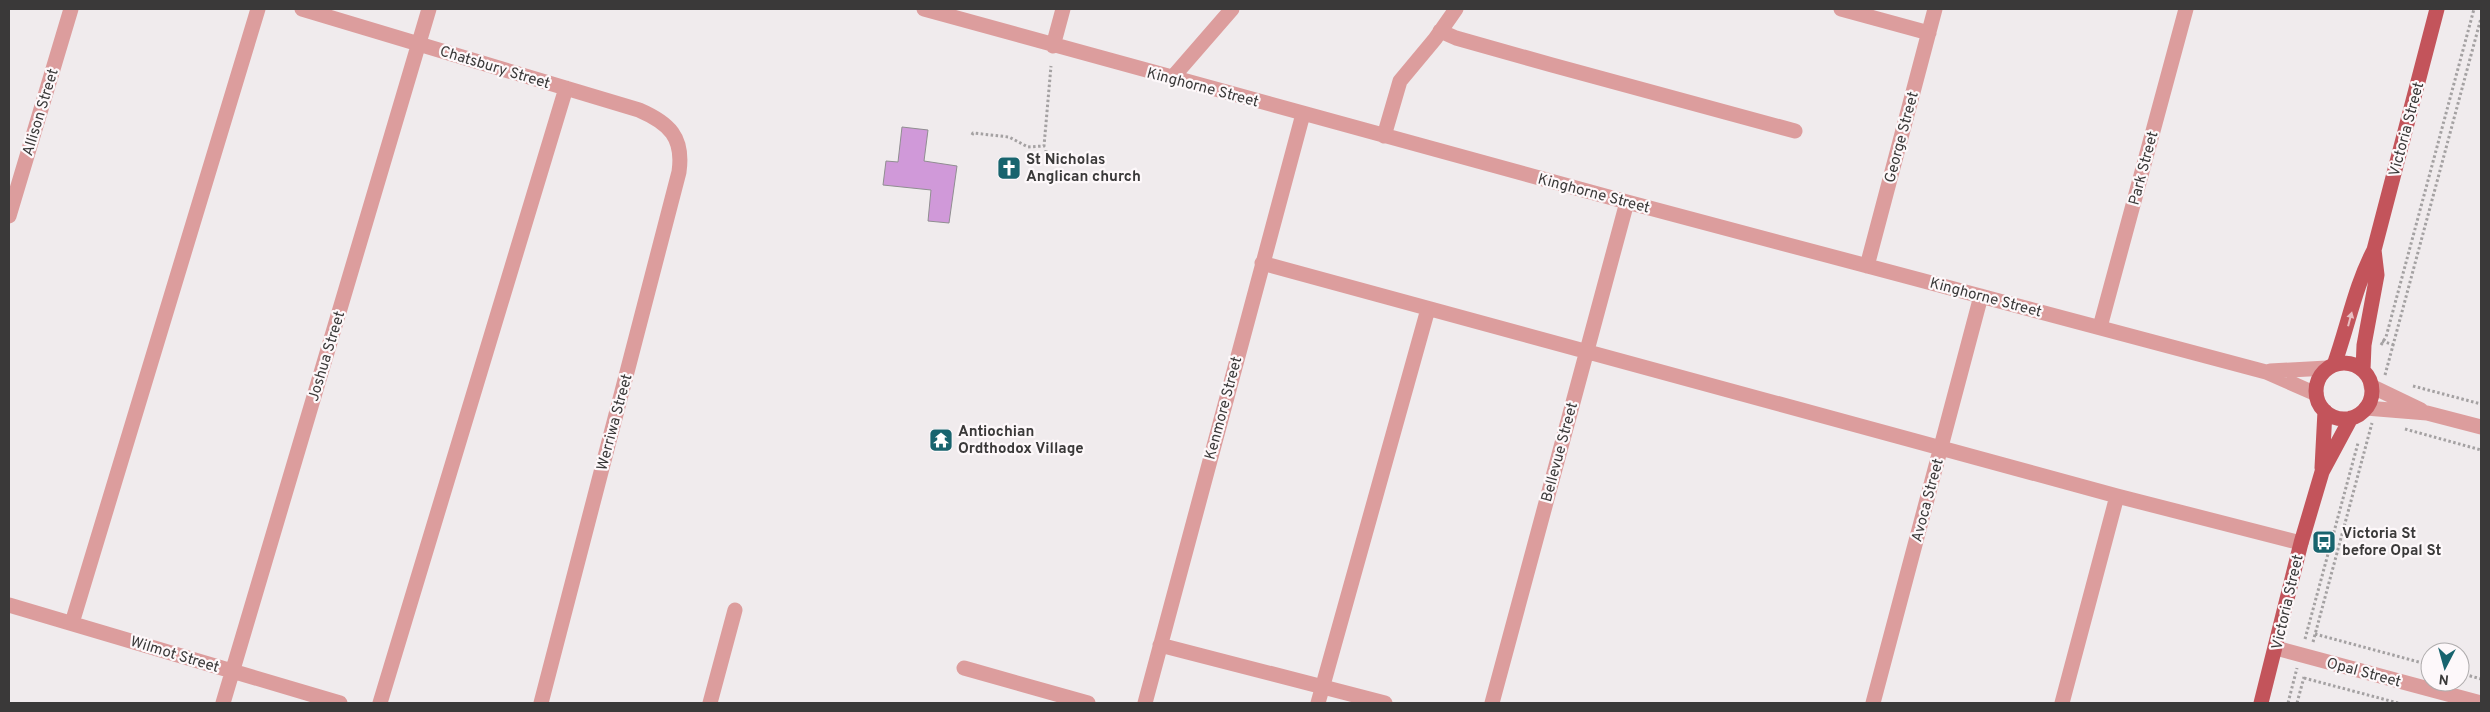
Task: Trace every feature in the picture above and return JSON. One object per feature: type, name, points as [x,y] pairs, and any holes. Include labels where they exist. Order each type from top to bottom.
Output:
[{"type":"main road","name":"Victoria Street","points":[[2330,366],[2346,330],[2362,272],[2374,250],[2438,9]]},
{"type":"main road","name":"Victoria Street","points":[[2363,370],[2364,345],[2376,275],[2374,250]]},
{"type":"main road","points":[[2349,363],[2363,370],[2372,386],[2370,414],[2351,418],[2333,416],[2325,411],[2316,394],[2320,376],[2330,366],[2349,363]]},
{"type":"main road","name":"Victoria Street","points":[[2322,472],[2325,411]]},
{"type":"main road","name":"Victoria Street","points":[[2261,703],[2301,543],[2322,472],[2351,418]]},
{"type":"street","name":"Allison Street","points":[[9,216],[71,9]]},
{"type":"street","points":[[72,623],[258,9]]},
{"type":"street","name":"Chatsbury Street","points":[[302,9],[566,88],[655,117],[673,132],[677,141]]},
{"type":"street","name":"Joshua Street","points":[[223,703],[429,9]]},
{"type":"street","name":"Kinghorne Street","points":[[924,9],[1626,202],[2266,372],[2316,394]]},
{"type":"street","points":[[1053,46],[1063,9]]},
{"type":"street","points":[[1172,78],[1232,9]]},
{"type":"street","points":[[1384,136],[1400,81],[1456,9]]},
{"type":"street","points":[[1841,9],[1929,33]]},
{"type":"street","name":"George Street","points":[[1867,266],[1936,9]]},
{"type":"street","name":"Park Street","points":[[2100,327],[2186,9]]},
{"type":"street","points":[[1440,31],[1456,38],[1795,131]]},
{"type":"street","points":[[380,703],[566,88]]},
{"type":"street","name":"Kenmore Street","points":[[1144,703],[1303,114]]},
{"type":"street","name":"Werriwa Street","points":[[541,703],[679,172],[680,151],[677,141]]},
{"type":"street","name":"Bellevue Street","points":[[1492,703],[1626,202]]},
{"type":"street","points":[[1262,263],[2117,496],[2301,543]]},
{"type":"street","name":"Avoca Street","points":[[1873,703],[1981,296]]},
{"type":"street","points":[[1318,703],[1428,309]]},
{"type":"street","name":"Kinghorne Street","points":[[2266,372],[2330,366]]},
{"type":"street","points":[[2372,386],[2427,413],[2481,427]]},
{"type":"street","points":[[2370,414],[2427,413]]},
{"type":"street","points":[[2062,703],[2117,496]]},
{"type":"street","name":"Wilmot Street","points":[[9,605],[340,703]]},
{"type":"street","points":[[710,703],[735,610]]},
{"type":"street","points":[[1160,645],[1385,703]]},
{"type":"street","name":"Opal Street","points":[[2276,648],[2481,703]]},
{"type":"street","points":[[964,668],[1088,703]]},
{"type":"path","points":[[2379,352],[2386,337],[2474,9]]},
{"type":"path","points":[[2388,380],[2384,379],[2481,18]]},
{"type":"path","points":[[972,135],[973,133],[1009,137],[1028,147],[1044,146],[1051,66]]},
{"type":"path","points":[[2407,385],[2481,404]]},
{"type":"path","points":[[2359,437],[2305,638],[2313,642],[2370,414]]},
{"type":"path","points":[[2400,428],[2481,450]]},
{"type":"path","points":[[2315,634],[2420,662]]},
{"type":"path","points":[[2297,703],[2305,672]]},
{"type":"path","points":[[2304,678],[2398,703]]},
{"type":"building","points":[[902,127],[928,130],[924,161],[957,166],[949,223],[928,221],[931,190],[883,185],[886,161],[898,162]]},
{"type":"place","name":"St Nicholas Anglican church","points":[[1009,168]]},
{"type":"place","name":"Antiochian Ordthodox Village","points":[[941,440]]},
{"type":"place","name":"Victoria St before Opal St","points":[[2324,542]]}]
